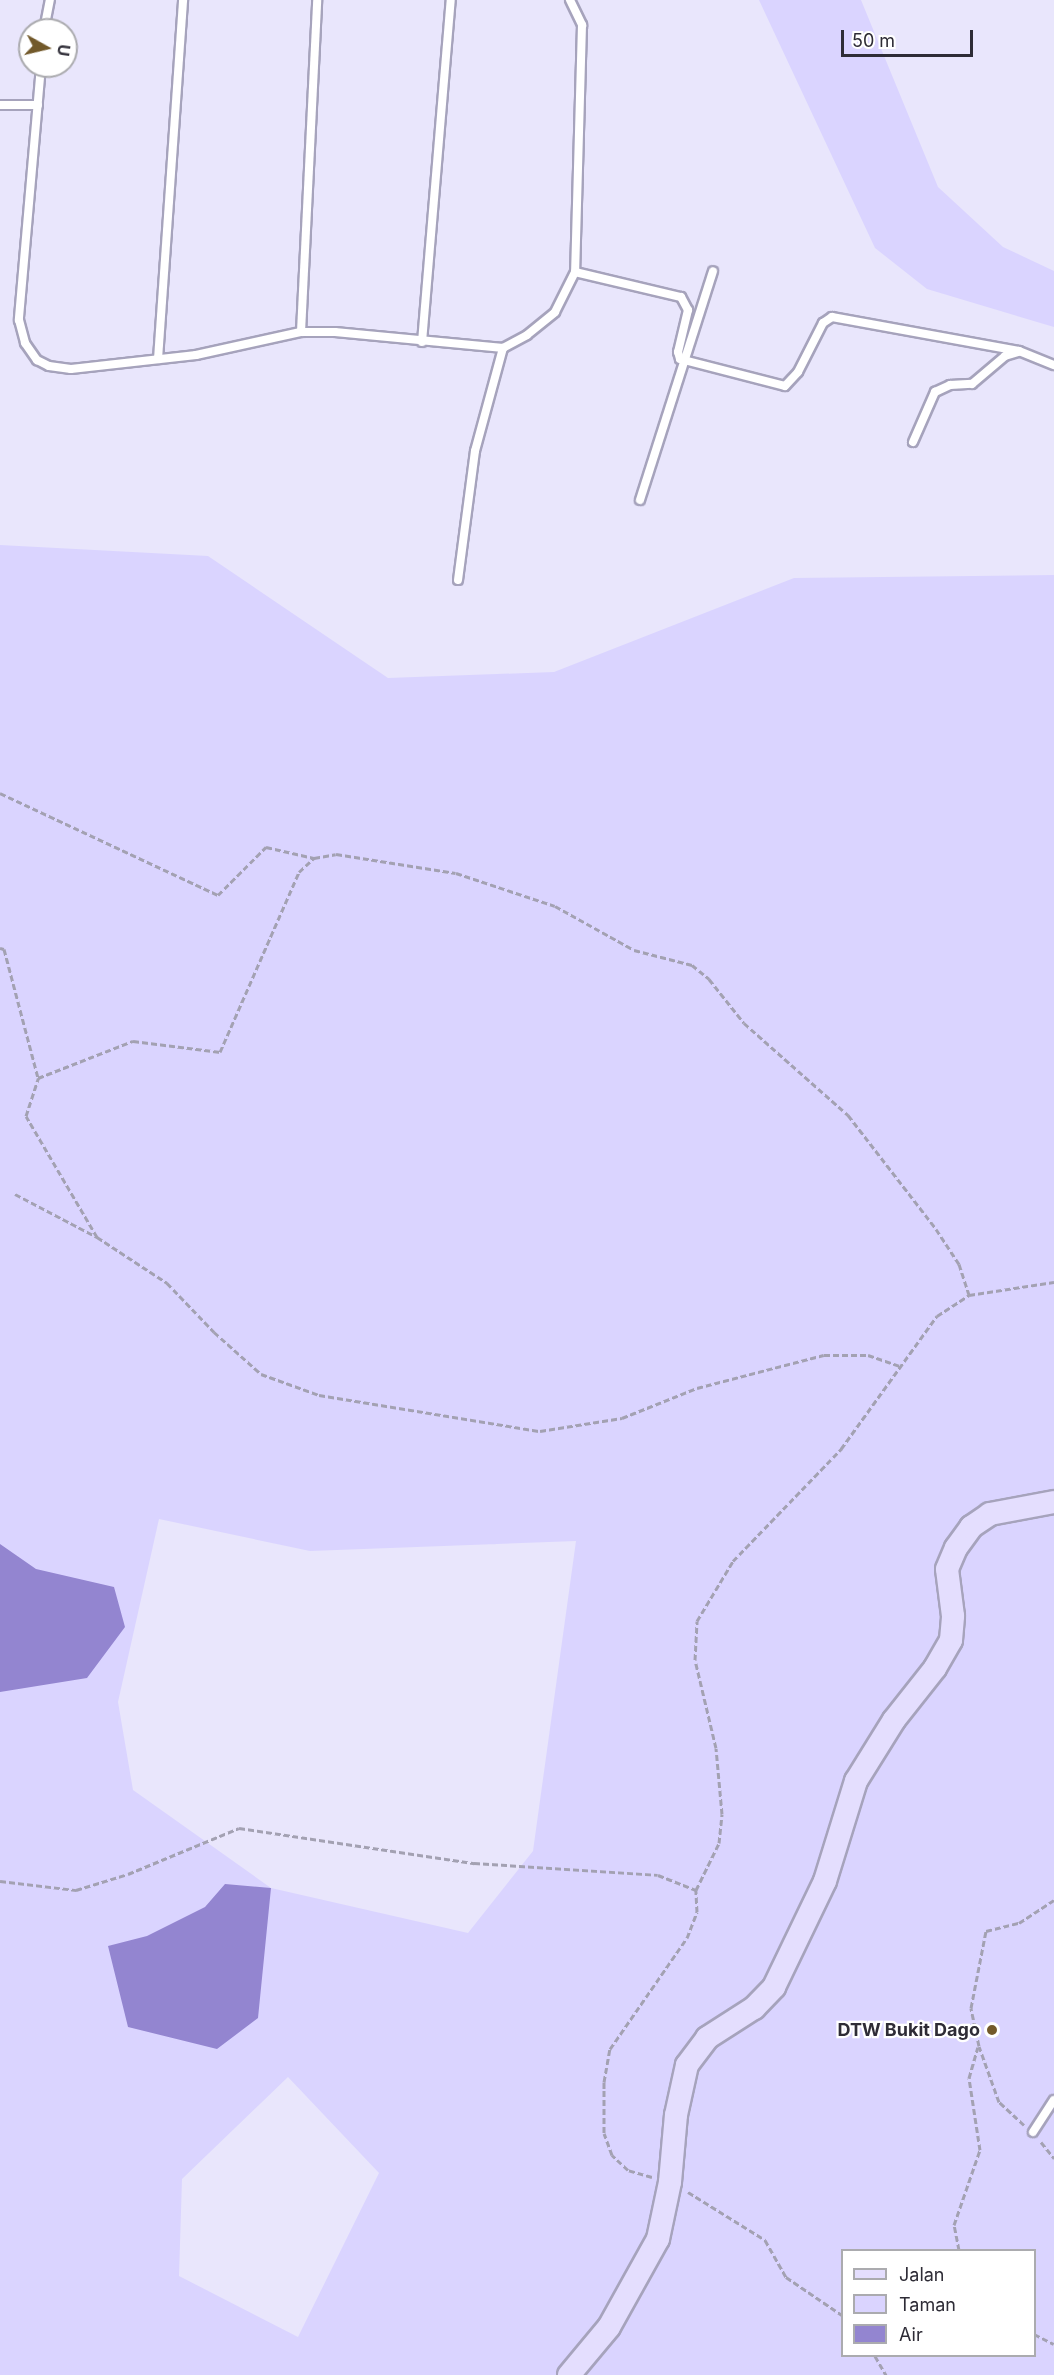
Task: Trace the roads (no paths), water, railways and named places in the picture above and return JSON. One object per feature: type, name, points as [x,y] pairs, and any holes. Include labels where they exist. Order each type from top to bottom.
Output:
[{"type":"street","points":[[569,2375],[609,2327],[658,2239],[670,2182],[676,2115],[687,2065],[707,2038],[754,2008],[774,1987],[825,1881],[856,1781],[894,1720],[935,1668],[951,1640],[953,1616],[947,1569],[956,1548],[971,1527],[990,1514],[1054,1502]]},
{"type":"lane","points":[[46,18],[50,0]]},
{"type":"lane","points":[[158,359],[183,0]]},
{"type":"lane","points":[[301,332],[318,0]]},
{"type":"lane","points":[[422,342],[451,0]]},
{"type":"lane","points":[[40,78],[19,320],[24,343],[37,360],[70,369],[158,359],[301,332],[335,332],[504,348],[527,335],[555,312],[575,272],[582,25],[570,0]]},
{"type":"lane","points":[[0,105],[38,105]]},
{"type":"lane","points":[[640,500],[713,271]]},
{"type":"lane","points":[[575,272],[681,297],[688,310],[678,352],[685,363],[785,386],[798,372],[823,323],[832,317],[1019,351],[1054,365]]},
{"type":"lane","points":[[458,580],[475,451],[504,348]]},
{"type":"lane","points":[[913,442],[935,392],[950,385],[972,384],[1005,356],[1019,351]]},
{"type":"lane","points":[[1033,2132],[1054,2100]]},
{"type":"water","points":[[0,1544],[36,1569],[114,1587],[125,1627],[87,1678],[0,1692]]},
{"type":"water","points":[[225,1884],[271,1888],[258,2018],[217,2049],[128,2027],[108,1946],[147,1936],[205,1907]]},
{"type":"place","name":"DTW Bukit Dago","points":[[992,2030]]}]
